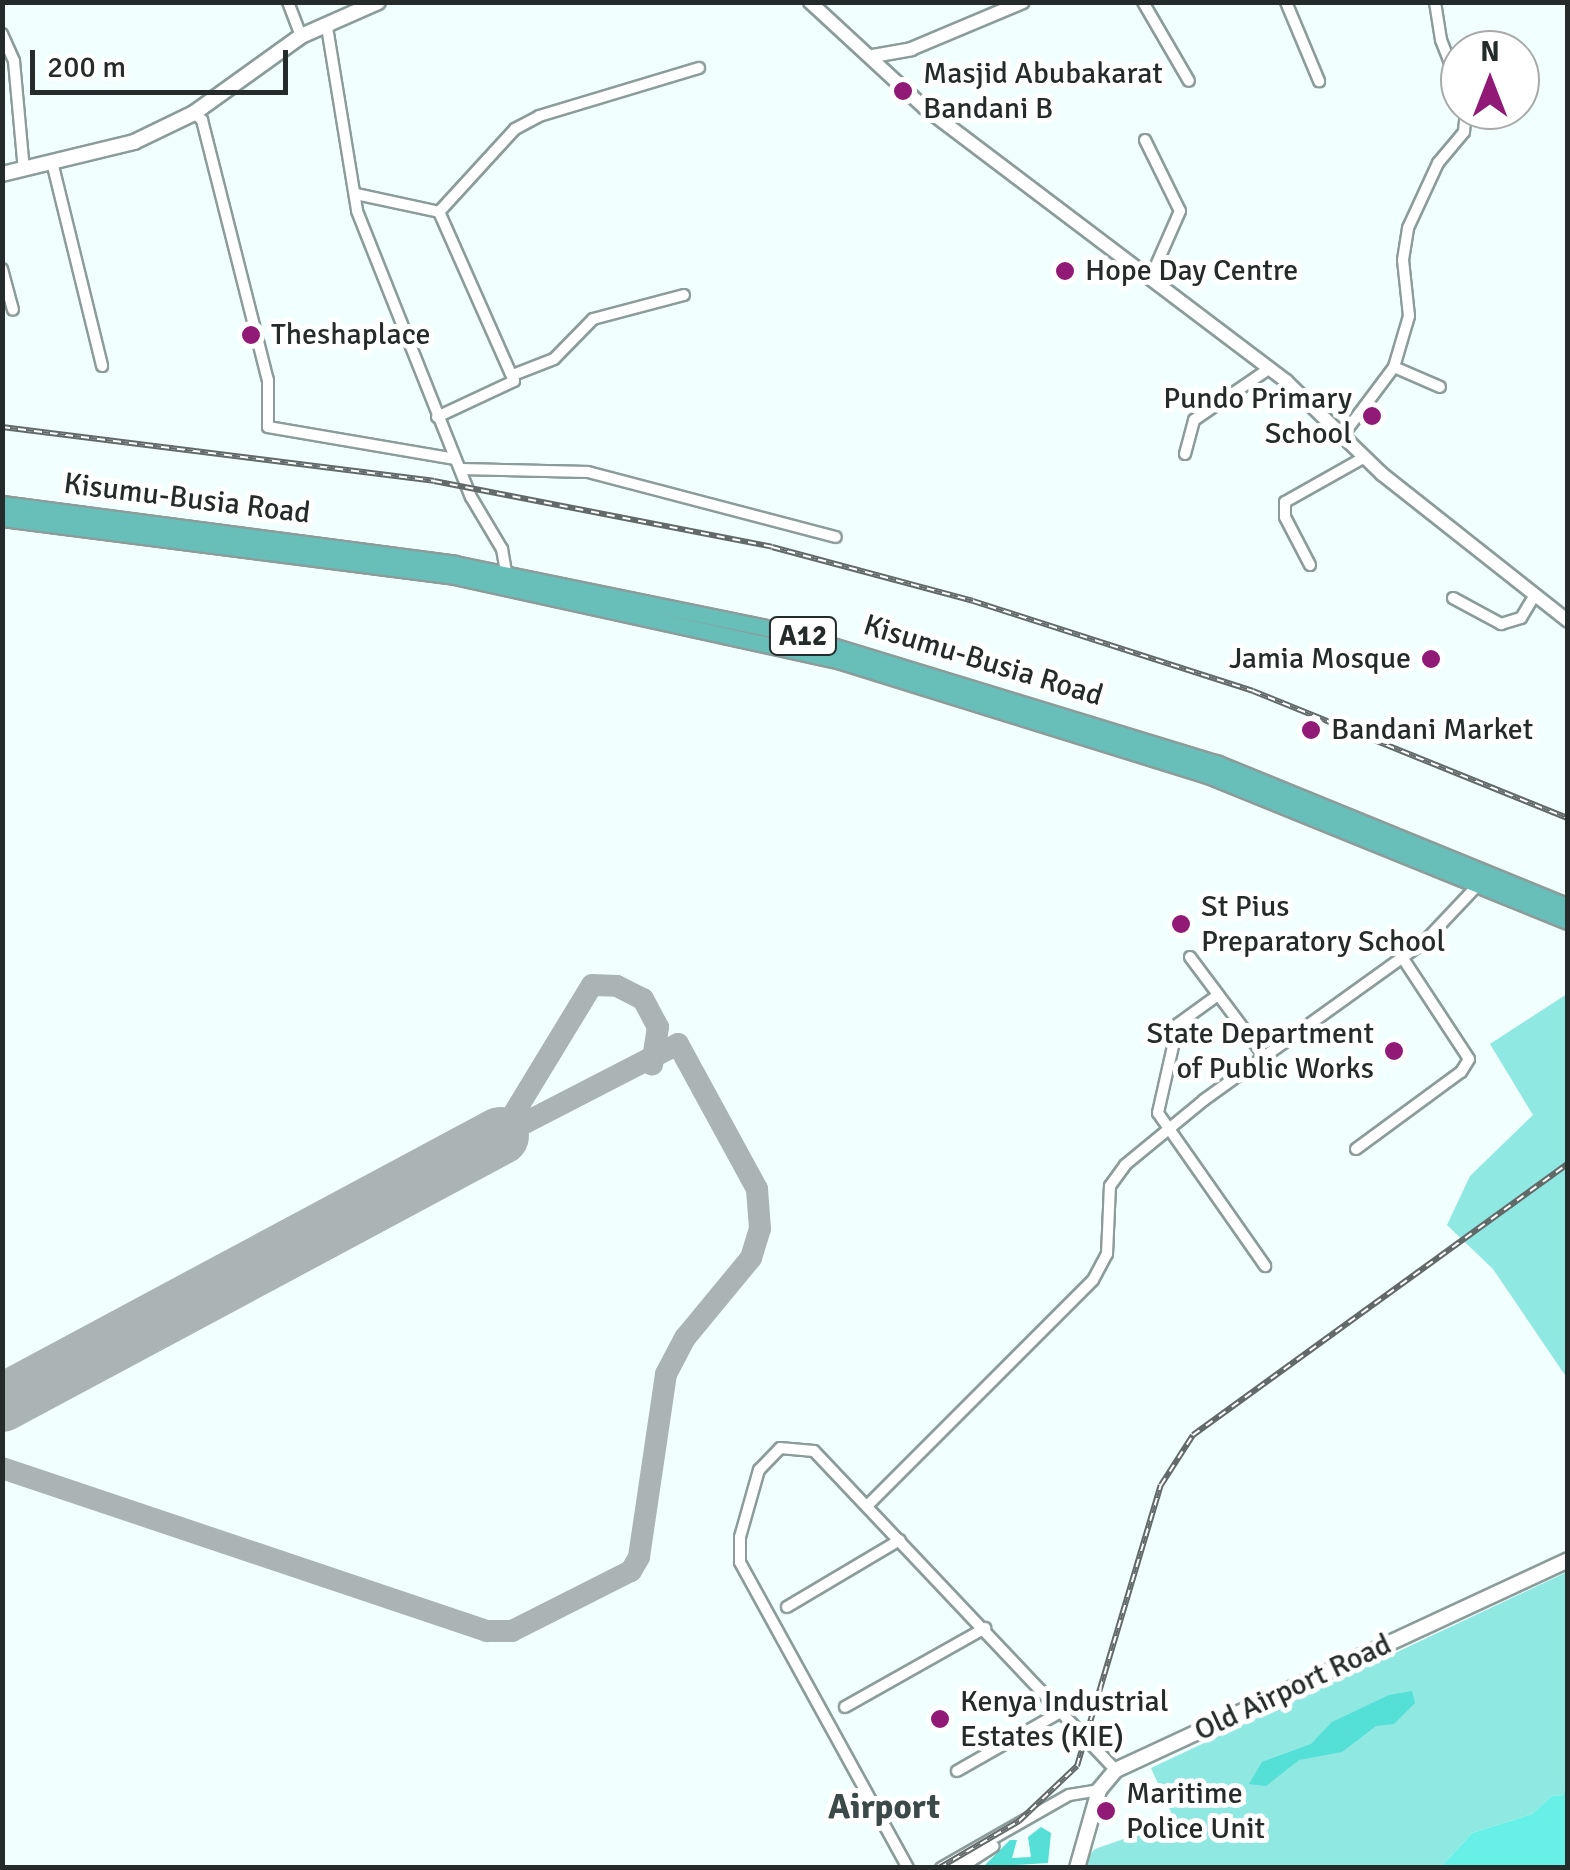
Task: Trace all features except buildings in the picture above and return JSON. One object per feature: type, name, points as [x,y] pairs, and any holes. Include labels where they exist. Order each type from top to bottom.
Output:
[{"type":"highway","name":"Kisumu-Busia Road","points":[[2,504],[506,572],[790,632],[1032,702],[1313,800],[1568,906]]},
{"type":"highway","name":"Kisumu-Busia Road","points":[[2,518],[450,574],[749,638],[952,692],[1208,775],[1568,920]]},
{"type":"main road","points":[[2,174],[113,150],[194,113],[301,36],[378,2]]},
{"type":"main road","name":"Old Airport Road","points":[[1076,1868],[1100,1790],[1116,1770],[1568,1560]]},
{"type":"street","points":[[288,2],[301,36]]},
{"type":"street","points":[[810,2],[925,108],[1270,368],[1365,457],[1533,598],[1564,613]]},
{"type":"street","points":[[872,56],[911,49],[1023,2]]},
{"type":"street","points":[[1143,2],[1189,81]]},
{"type":"street","points":[[1286,2],[1318,81]]},
{"type":"street","points":[[1435,2],[1440,34]]},
{"type":"street","points":[[327,27],[356,194],[437,418],[502,549],[506,572]]},
{"type":"street","points":[[2,34],[14,61],[24,170]]},
{"type":"street","points":[[356,194],[414,212],[438,212],[515,129],[539,116],[699,68]]},
{"type":"street","points":[[194,113],[202,120],[268,380],[268,427],[458,464],[588,472],[836,537]]},
{"type":"street","points":[[1343,435],[1394,366],[1409,316],[1403,260],[1408,228],[1438,164],[1464,130]]},
{"type":"street","points":[[1145,140],[1180,211],[1150,279]]},
{"type":"street","points":[[53,166],[102,366]]},
{"type":"street","points":[[437,418],[508,387],[513,374],[438,212]]},
{"type":"street","points":[[2,269],[12,310]]},
{"type":"street","points":[[513,374],[554,360],[594,319],[684,295]]},
{"type":"street","points":[[1394,366],[1440,388]]},
{"type":"street","points":[[1185,454],[1194,420],[1270,368]]},
{"type":"street","points":[[1310,565],[1286,517],[1285,502],[1365,457]]},
{"type":"street","points":[[1453,598],[1501,624],[1521,618],[1533,598]]},
{"type":"street","points":[[868,1505],[1093,1280],[1106,1254],[1110,1186],[1168,1130],[1445,924],[1478,886]]},
{"type":"street","points":[[1190,957],[1264,1056]]},
{"type":"street","points":[[1356,1148],[1461,1072],[1469,1059],[1402,957]]},
{"type":"street","points":[[1218,995],[1174,1033],[1158,1113],[1265,1266]]},
{"type":"street","points":[[908,1868],[738,1550],[759,1470],[780,1448],[814,1451],[1064,1710],[1116,1770]]},
{"type":"street","points":[[786,1608],[900,1540]]},
{"type":"street","points":[[845,1707],[985,1628]]},
{"type":"street","points":[[957,1771],[1064,1710]]},
{"type":"street","points":[[941,1868],[1069,1795],[1100,1790]]},
{"type":"street","points":[[960,1868],[1004,1834]]},
{"type":"shaded area","points":[[1567,994],[1567,1378],[1493,1269],[1447,1225],[1470,1176],[1533,1115],[1490,1044]]},
{"type":"shaded area","points":[[1567,1572],[1567,1784],[1563,1795],[1552,1796],[1532,1814],[1472,1833],[1441,1867],[1077,1868],[1095,1849],[1175,1821],[1151,1768]]},
{"type":"shaded area","points":[[1412,1691],[1415,1703],[1394,1724],[1376,1726],[1342,1752],[1299,1760],[1266,1786],[1249,1784],[1262,1762],[1311,1744],[1332,1722],[1389,1695]]},
{"type":"shaded area","points":[[1567,1784],[1567,1867],[1441,1867],[1472,1833],[1532,1814],[1552,1796],[1563,1795]]},
{"type":"shaded area","points":[[1041,1827],[1051,1833],[1048,1863],[983,1867],[1010,1840],[1017,1840],[1012,1858],[1031,1857],[1028,1837]]},
{"type":"taxiway","points":[[502,1133],[592,985],[617,986],[643,999],[658,1027],[652,1065]]},
{"type":"taxiway","points":[[2,1468],[487,1631],[512,1631],[631,1571],[639,1557],[666,1374],[685,1338],[751,1258],[760,1229],[757,1189],[678,1044],[500,1136]]},
{"type":"runway","points":[[2,1403],[500,1136]]},
{"type":"railway","points":[[2,427],[434,481],[772,547],[973,601],[1253,691],[1568,818]]},
{"type":"railway","points":[[939,1868],[1019,1821],[1077,1766],[1161,1485],[1193,1435],[1568,1164]]},
{"type":"place","name":"Masjid Abubakarat Bandani B","points":[[903,91]]},
{"type":"place","name":"Hope Day Centre","points":[[1065,271]]},
{"type":"place","name":"Theshaplace","points":[[251,335]]},
{"type":"place","name":"Pundo Primary School","points":[[1372,416]]},
{"type":"place","name":"Jamia Mosque","points":[[1431,659]]},
{"type":"place","name":"Bandani Market","points":[[1311,730]]},
{"type":"place","name":"St Pius Preparatory School","points":[[1181,924]]},
{"type":"place","name":"State Department of Public Works","points":[[1394,1051]]},
{"type":"place","name":"Kenya Industrial Estates (KIE)","points":[[940,1719]]},
{"type":"place","name":"Maritime Police Unit","points":[[1106,1811]]},
{"type":"district","name":"Airport","points":[[884,1807]]}]
